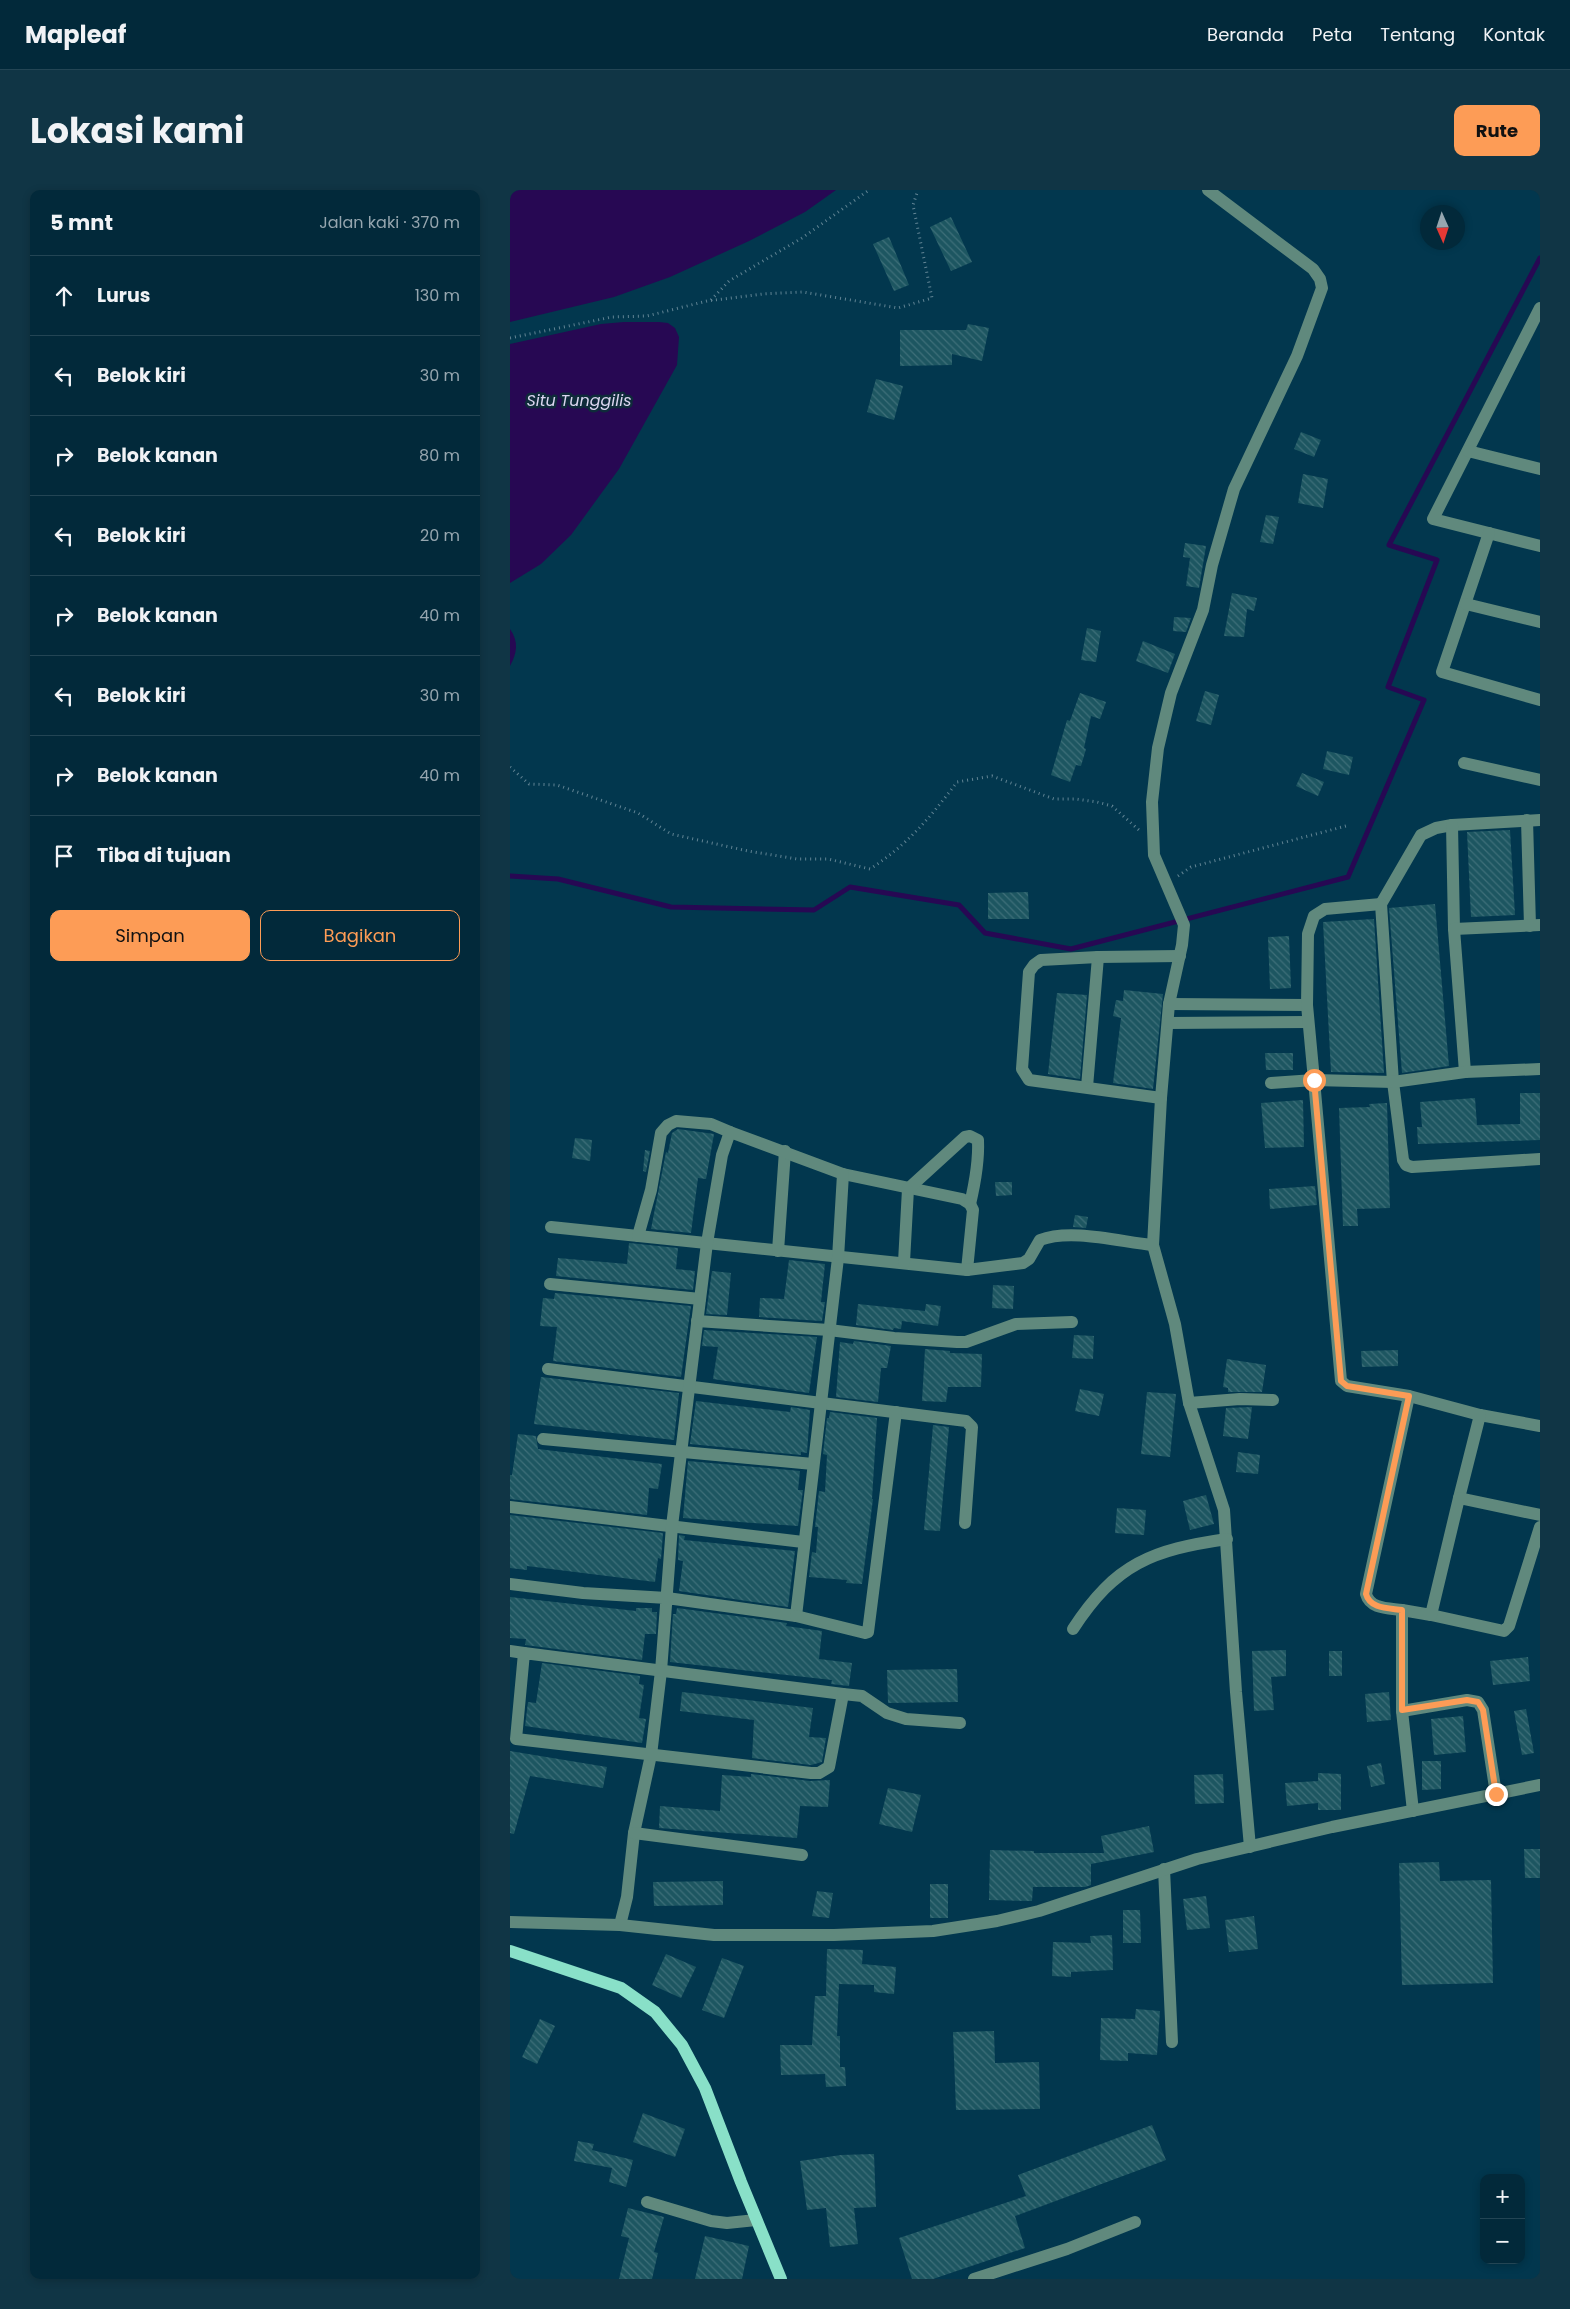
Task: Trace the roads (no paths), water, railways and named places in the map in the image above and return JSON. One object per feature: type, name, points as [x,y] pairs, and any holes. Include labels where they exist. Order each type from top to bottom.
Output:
[{"type":"main road","points":[[510,1951],[621,1988],[655,2012],[682,2045],[705,2088],[781,2279]]},
{"type":"street","points":[[1208,190],[1313,270],[1320,279],[1322,288],[1297,356],[1234,489],[1212,565],[1203,610],[1171,692],[1158,748],[1152,802],[1154,855],[1164,885],[1184,925],[1180,956],[1169,1004],[1161,1098],[1154,1245],[1176,1324],[1189,1403],[1224,1510],[1236,1692],[1250,1848]]},
{"type":"street","points":[[1539,313],[1433,519],[1540,546]]},
{"type":"street","points":[[1468,451],[1540,469]]},
{"type":"street","points":[[1489,533],[1442,672],[1540,700]]},
{"type":"street","points":[[1466,604],[1540,622]]},
{"type":"street","points":[[1464,762],[1540,780]]},
{"type":"street","points":[[1454,929],[1535,926],[1527,820]]},
{"type":"street","points":[[1540,820],[1452,825],[1436,828],[1421,835],[1381,904],[1393,1082],[1402,1160],[1406,1165],[1412,1167],[1540,1159]]},
{"type":"street","points":[[1452,825],[1454,929],[1465,1072]]},
{"type":"street","points":[[1381,904],[1325,909],[1314,916],[1308,934],[1307,1022],[1314,1080],[1341,1381],[1347,1386],[1409,1396],[1480,1415],[1540,1426]]},
{"type":"street","points":[[1161,1098],[1029,1080],[1022,1069],[1029,972],[1041,960],[1180,956]]},
{"type":"street","points":[[1088,1087],[1098,957]]},
{"type":"street","points":[[1169,1004],[1307,1005]]},
{"type":"street","points":[[1168,1023],[1307,1022]]},
{"type":"street","points":[[1271,1083],[1314,1080],[1393,1082],[1465,1072],[1540,1069]]},
{"type":"street","points":[[638,1236],[650,1190],[661,1133],[676,1121],[711,1124],[843,1174],[962,1199],[970,1204],[973,1210],[967,1270]]},
{"type":"street","points":[[620,1925],[627,1897],[634,1833],[651,1755],[661,1672],[672,1526],[707,1242],[722,1155],[730,1132]]},
{"type":"street","points":[[904,1262],[908,1189],[965,1137],[970,1136],[978,1140],[978,1145],[977,1176],[970,1204]]},
{"type":"street","points":[[778,1251],[786,1152]]},
{"type":"street","points":[[796,1616],[803,1542],[838,1258],[843,1174]]},
{"type":"street","points":[[551,1226],[838,1258],[904,1262],[932,1268],[967,1270],[1023,1263],[1029,1259],[1040,1240],[1047,1237],[1082,1236],[1154,1245]]},
{"type":"street","points":[[550,1284],[700,1299]]},
{"type":"street","points":[[697,1321],[829,1330],[906,1339],[966,1342],[1016,1324],[1072,1322]]},
{"type":"street","points":[[548,1370],[966,1421],[972,1427],[965,1523]]},
{"type":"street","points":[[1409,1396],[1366,1594],[1368,1601],[1373,1605],[1504,1631],[1509,1626],[1540,1527]]},
{"type":"street","points":[[1189,1403],[1240,1399],[1272,1400]]},
{"type":"street","points":[[510,1584],[583,1593],[667,1598],[796,1616],[865,1633],[868,1632],[896,1412]]},
{"type":"street","points":[[1431,1615],[1480,1415]]},
{"type":"street","points":[[543,1439],[681,1454],[813,1464]]},
{"type":"street","points":[[1459,1498],[1540,1516]]},
{"type":"street","points":[[510,1507],[803,1542]]},
{"type":"street","points":[[1073,1629],[1097,1597],[1116,1578],[1136,1563],[1189,1544],[1227,1539]]},
{"type":"street","points":[[1402,1610],[1402,1710],[1413,1810]]},
{"type":"street","points":[[510,1651],[661,1672],[862,1696],[887,1713],[906,1719],[960,1723]]},
{"type":"street","points":[[524,1653],[513,1738],[819,1773],[830,1767],[843,1694]]},
{"type":"street","points":[[1402,1710],[1467,1700],[1478,1702],[1483,1710],[1496,1794]]},
{"type":"street","points":[[510,1922],[620,1925],[714,1935],[834,1935],[933,1931],[997,1921],[1030,1913],[1197,1859],[1413,1810],[1540,1785]]},
{"type":"street","points":[[634,1833],[802,1855]]},
{"type":"street","points":[[1164,1869],[1172,2042]]},
{"type":"street","points":[[647,2202],[711,2221],[727,2223],[756,2220]]},
{"type":"street","points":[[974,2279],[1068,2249],[1135,2222]]},
{"type":"water","points":[[510,190],[836,190],[805,212],[749,241],[670,277],[614,297],[510,322]]},
{"type":"water","name":"Situ Tunggilis","points":[[624,322],[668,323],[675,328],[679,337],[677,365],[619,469],[571,535],[541,564],[510,583],[510,344],[601,324]]},
{"type":"water","points":[[510,629],[515,638],[516,648],[510,666]]},
{"type":"waterway","points":[[510,876],[558,879],[671,907],[814,910],[850,887],[959,905],[985,933],[1071,949],[1348,877],[1424,700],[1388,687],[1437,560],[1389,545],[1540,258]]}]
